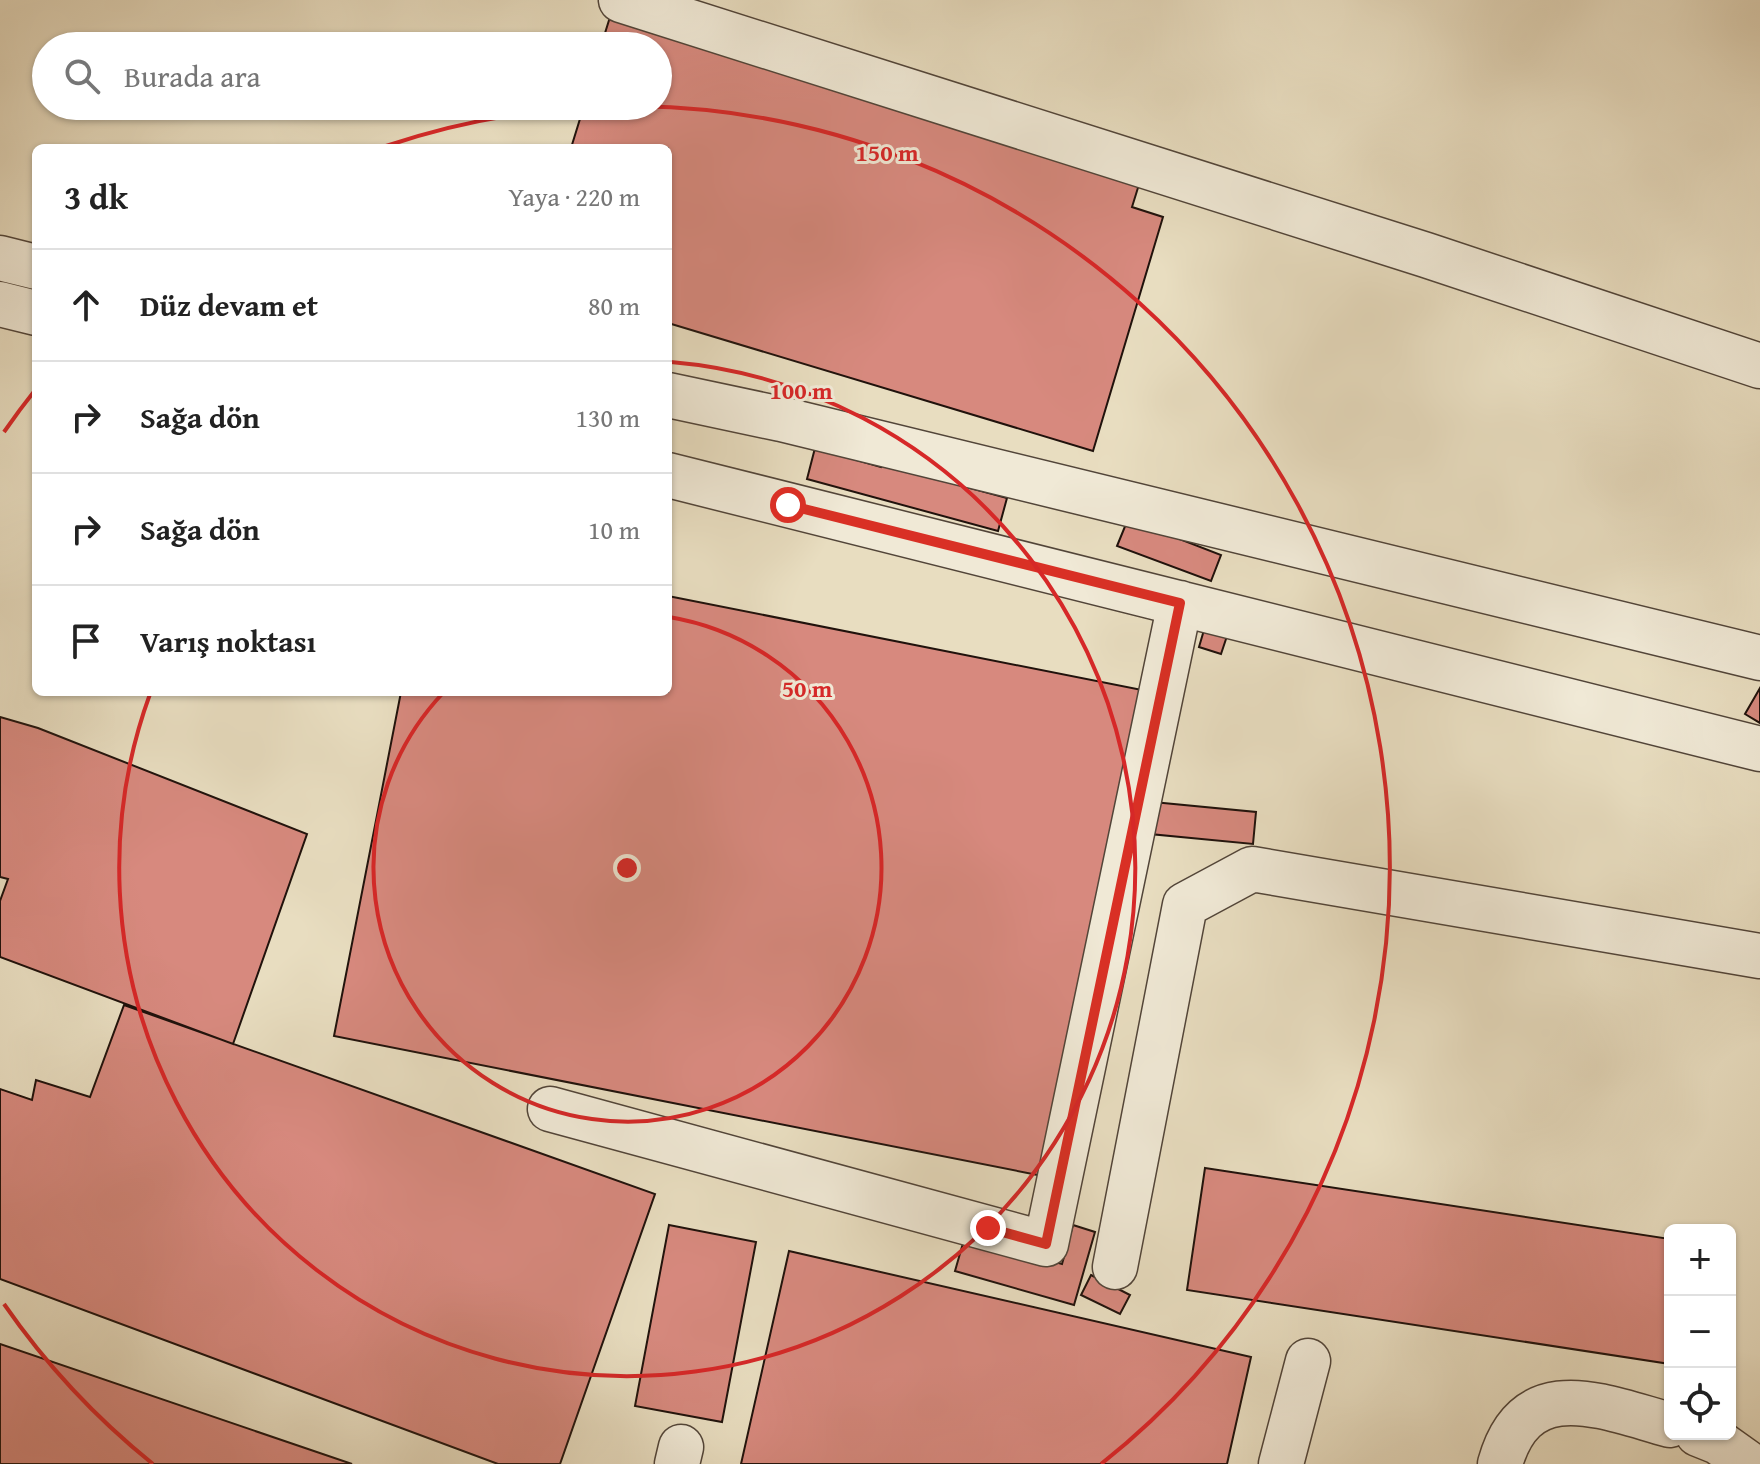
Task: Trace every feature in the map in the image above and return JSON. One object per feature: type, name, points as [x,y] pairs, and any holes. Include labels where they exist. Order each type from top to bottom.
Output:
[{"type":"street","points":[[621,0],[1426,255],[1760,366]]},
{"type":"street","points":[[0,258],[32,266]]},
{"type":"street","points":[[0,304],[32,312]]},
{"type":"street","points":[[672,396],[781,419],[1760,658]]},
{"type":"street","points":[[672,476],[1760,749]]},
{"type":"street","points":[[550,1109],[1046,1244],[1180,603]]},
{"type":"street","points":[[1115,1267],[1185,905],[1252,869],[1760,956]]},
{"type":"street","points":[[1281,1464],[1308,1361]]},
{"type":"street","points":[[1500,1464],[1505,1446],[1522,1418],[1552,1403],[1593,1404],[1664,1423]]},
{"type":"street","points":[[1713,1440],[1751,1464],[1760,1460]]},
{"type":"building","points":[[610,17],[659,32],[605,32]]},
{"type":"building","points":[[672,36],[1141,178],[1132,207],[1163,217],[1093,451],[672,324],[672,144],[572,144],[580,120],[672,120]]},
{"type":"building","points":[[815,448],[881,467],[888,450],[930,477],[1007,498],[998,531],[807,479]]},
{"type":"building","points":[[1128,519],[1221,555],[1211,581],[1117,546]]},
{"type":"building","points":[[672,597],[1142,690],[1048,1177],[334,1036],[400,696],[672,696]]},
{"type":"building","points":[[1204,630],[1227,636],[1221,654],[1199,647]]},
{"type":"building","points":[[1760,688],[1760,723],[1745,714]]},
{"type":"building","points":[[0,717],[38,728],[307,834],[233,1044],[0,957],[0,901],[8,879],[0,877]]},
{"type":"building","points":[[1153,802],[1256,812],[1253,844],[1150,834]]},
{"type":"building","points":[[124,1005],[655,1194],[560,1464],[498,1464],[0,1279],[0,1089],[32,1100],[36,1080],[90,1097]]},
{"type":"building","points":[[1205,1168],[1664,1238],[1664,1363],[1187,1290]]},
{"type":"building","points":[[669,1225],[756,1242],[722,1422],[635,1406]]},
{"type":"building","points":[[1073,1225],[1095,1232],[1074,1305],[955,1271],[965,1236],[1062,1264]]},
{"type":"building","points":[[789,1251],[1251,1357],[1227,1464],[741,1464]]},
{"type":"building","points":[[1091,1275],[1130,1295],[1120,1314],[1081,1295]]},
{"type":"building","points":[[0,1344],[352,1464],[0,1464]]},
{"type":"route","points":[[788,505],[1180,603],[1046,1244],[988,1228]]}]
